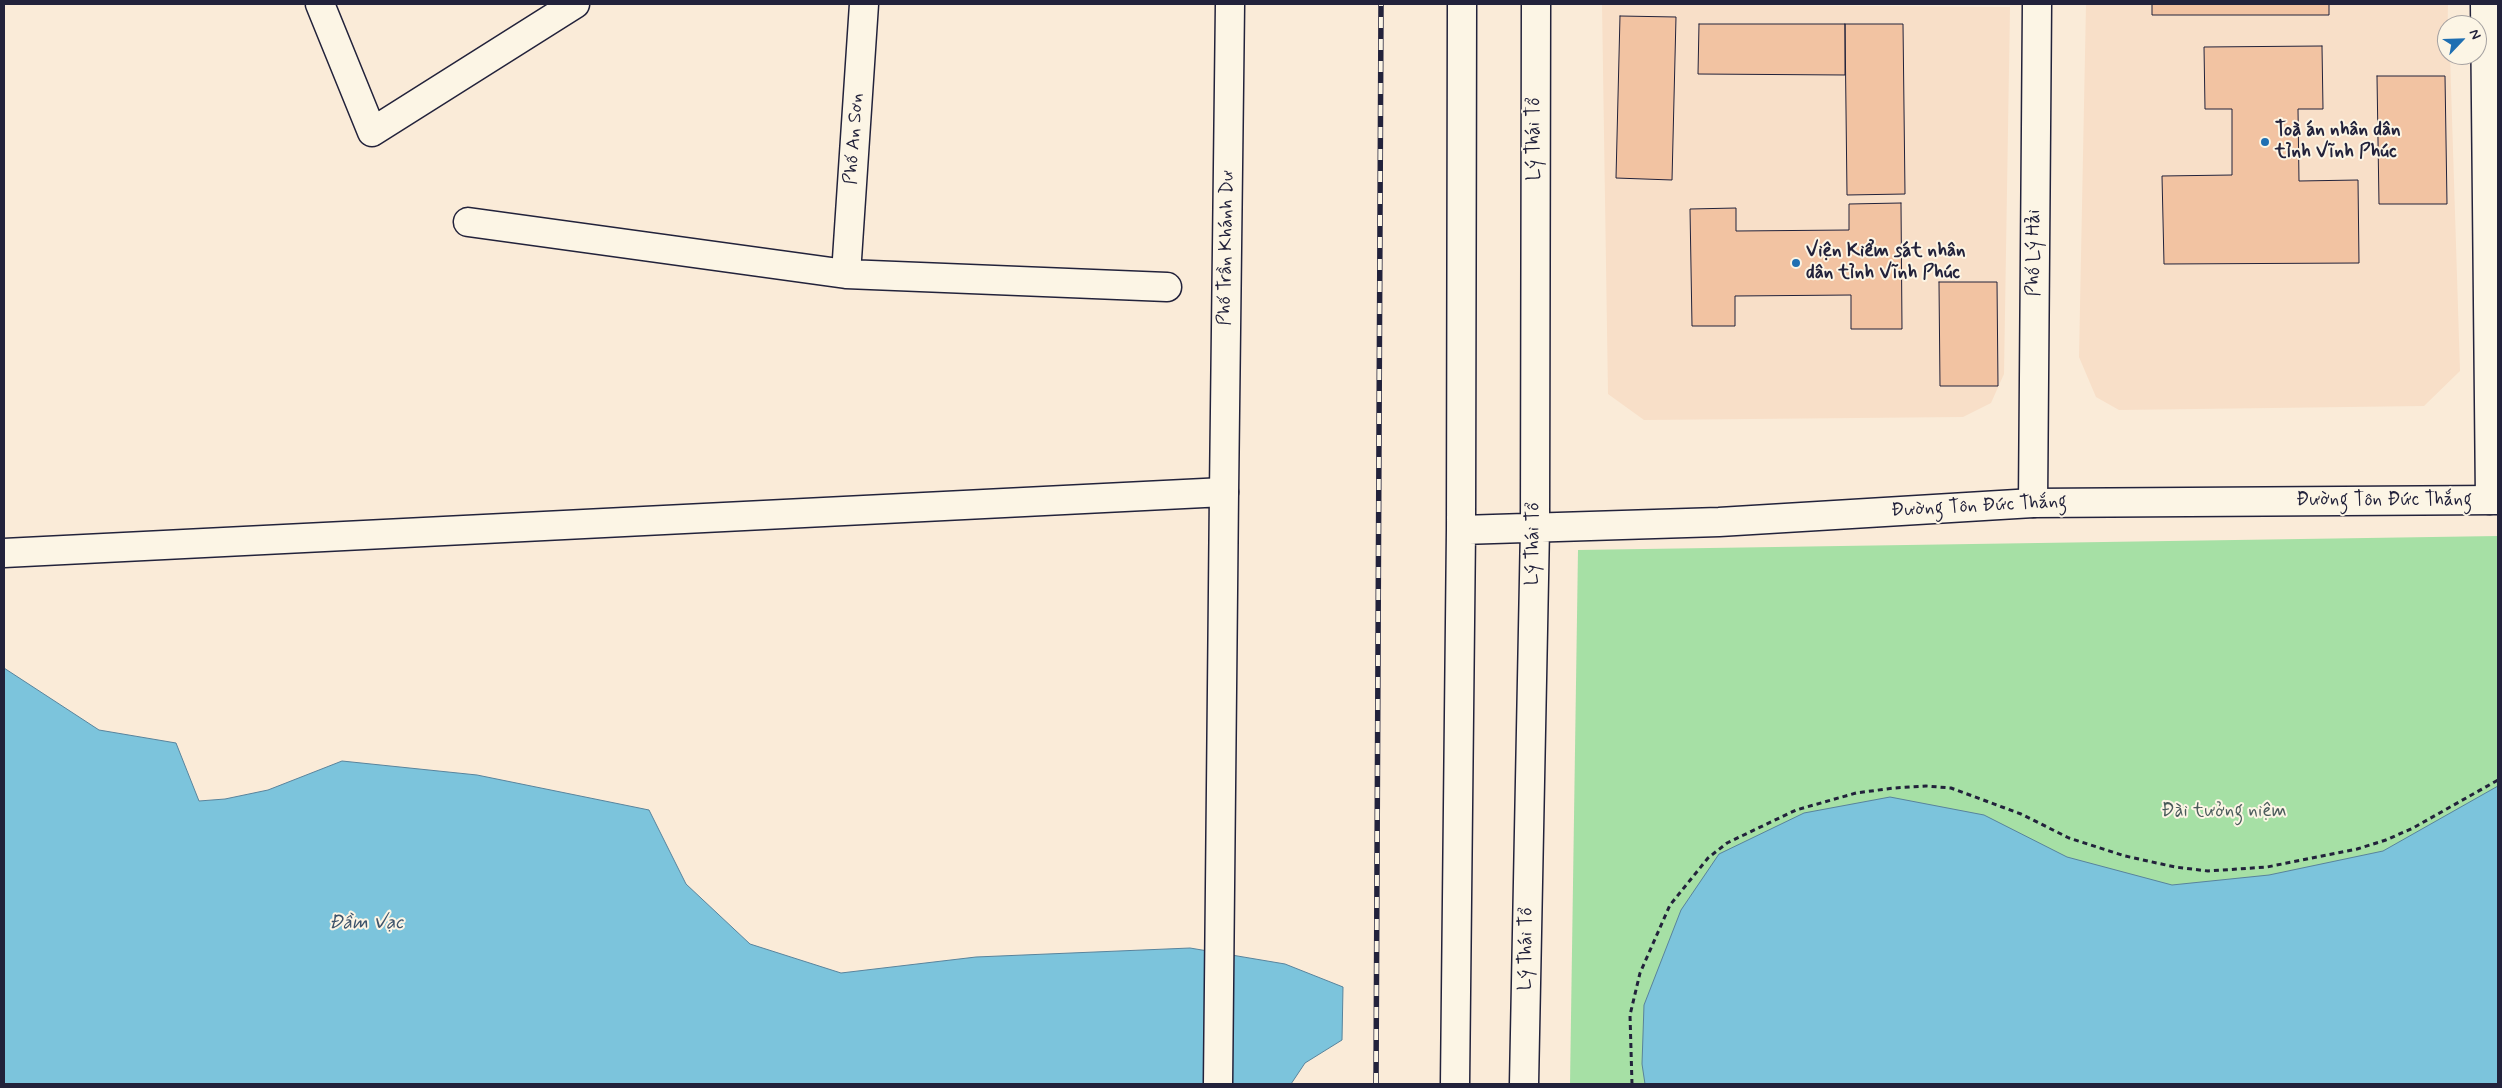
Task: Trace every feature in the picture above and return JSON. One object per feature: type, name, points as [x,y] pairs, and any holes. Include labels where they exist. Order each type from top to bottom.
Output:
[{"type":"street","points":[[320,4],[372,132],[575,4]]},
{"type":"street","name":"Phố An Sơn","points":[[846,274],[864,4]]},
{"type":"street","name":"Phố Trần Khánh Dư","points":[[1218,1084],[1230,4]]},
{"type":"street","points":[[1455,1084],[1461,530],[1462,4]]},
{"type":"street","name":"Lý Thái Tổ","points":[[1524,1084],[1534,528],[1536,4]]},
{"type":"street","name":"Phố Lý Hải","points":[[2033,503],[2037,4]]},
{"type":"street","points":[[2485,4],[2494,500]]},
{"type":"street","points":[[468,222],[846,274],[1167,288]]},
{"type":"street","points":[[4,553],[1224,492]]},
{"type":"street","name":"Đường Tôn Đức Thắng","points":[[1461,530],[1719,522],[2033,503],[2494,500]]},
{"type":"path","points":[[1632,1084],[1630,1014],[1640,973],[1670,905],[1708,858],[1727,843],[1796,810],[1856,793],[1926,786],[1951,788],[2021,814],[2069,838],[2125,856],[2175,867],[2208,871],[2267,867],[2376,843],[2413,828],[2498,780]]},
{"type":"shaded area","points":[[1602,4],[2010,7],[2004,374],[1991,403],[1963,417],[1644,420],[1608,394]]},
{"type":"shaded area","points":[[2086,4],[2448,4],[2448,15],[2437,15],[2437,65],[2450,65],[2460,371],[2424,406],[2119,410],[2096,397],[2079,357]]},
{"type":"green space","name":"Đài tưởng niệm","points":[[2498,536],[2498,1084],[1570,1084],[1578,550]]},
{"type":"water","name":"Đầm Vạc","points":[[4,668],[99,730],[176,743],[199,801],[225,799],[268,790],[342,761],[477,775],[649,810],[686,884],[750,944],[841,973],[976,957],[1190,948],[1285,964],[1343,987],[1342,1040],[1305,1063],[1291,1084],[4,1084]]},
{"type":"water","points":[[2498,786],[2498,1084],[1645,1084],[1642,1064],[1644,1005],[1681,910],[1719,854],[1804,813],[1890,797],[1984,815],[2067,857],[2172,885],[2269,875],[2383,851]]},
{"type":"building","points":[[2152,4],[2329,4],[2329,15],[2152,15]]},
{"type":"building","points":[[1620,16],[1676,17],[1672,180],[1616,178]]},
{"type":"building","points":[[1699,24],[1845,24],[1845,75],[1698,74]]},
{"type":"building","points":[[1845,24],[1903,24],[1905,194],[1847,195]]},
{"type":"building","name":"Toà án nhân dân tỉnh Vĩnh Phúc","points":[[2322,46],[2323,109],[2298,109],[2299,181],[2358,180],[2359,263],[2164,264],[2162,176],[2232,175],[2232,109],[2205,109],[2204,47]]},
{"type":"building","points":[[2377,76],[2445,76],[2447,204],[2379,204]]},
{"type":"building","name":"Viện Kiểm sát nhân dân tỉnh Vĩnh Phúc","points":[[1901,203],[1902,329],[1851,329],[1851,295],[1735,296],[1735,326],[1692,326],[1690,209],[1736,208],[1736,231],[1849,230],[1849,204]]},
{"type":"building","points":[[1939,282],[1997,282],[1998,386],[1940,386]]},
{"type":"railway","points":[[1376,1084],[1381,4]]},
{"type":"place","name":"Toà án nhân dân tỉnh Vĩnh Phúc","points":[[2265,142]]},
{"type":"place","name":"Viện Kiểm sát nhân dân tỉnh Vĩnh Phúc","points":[[1796,263]]}]
